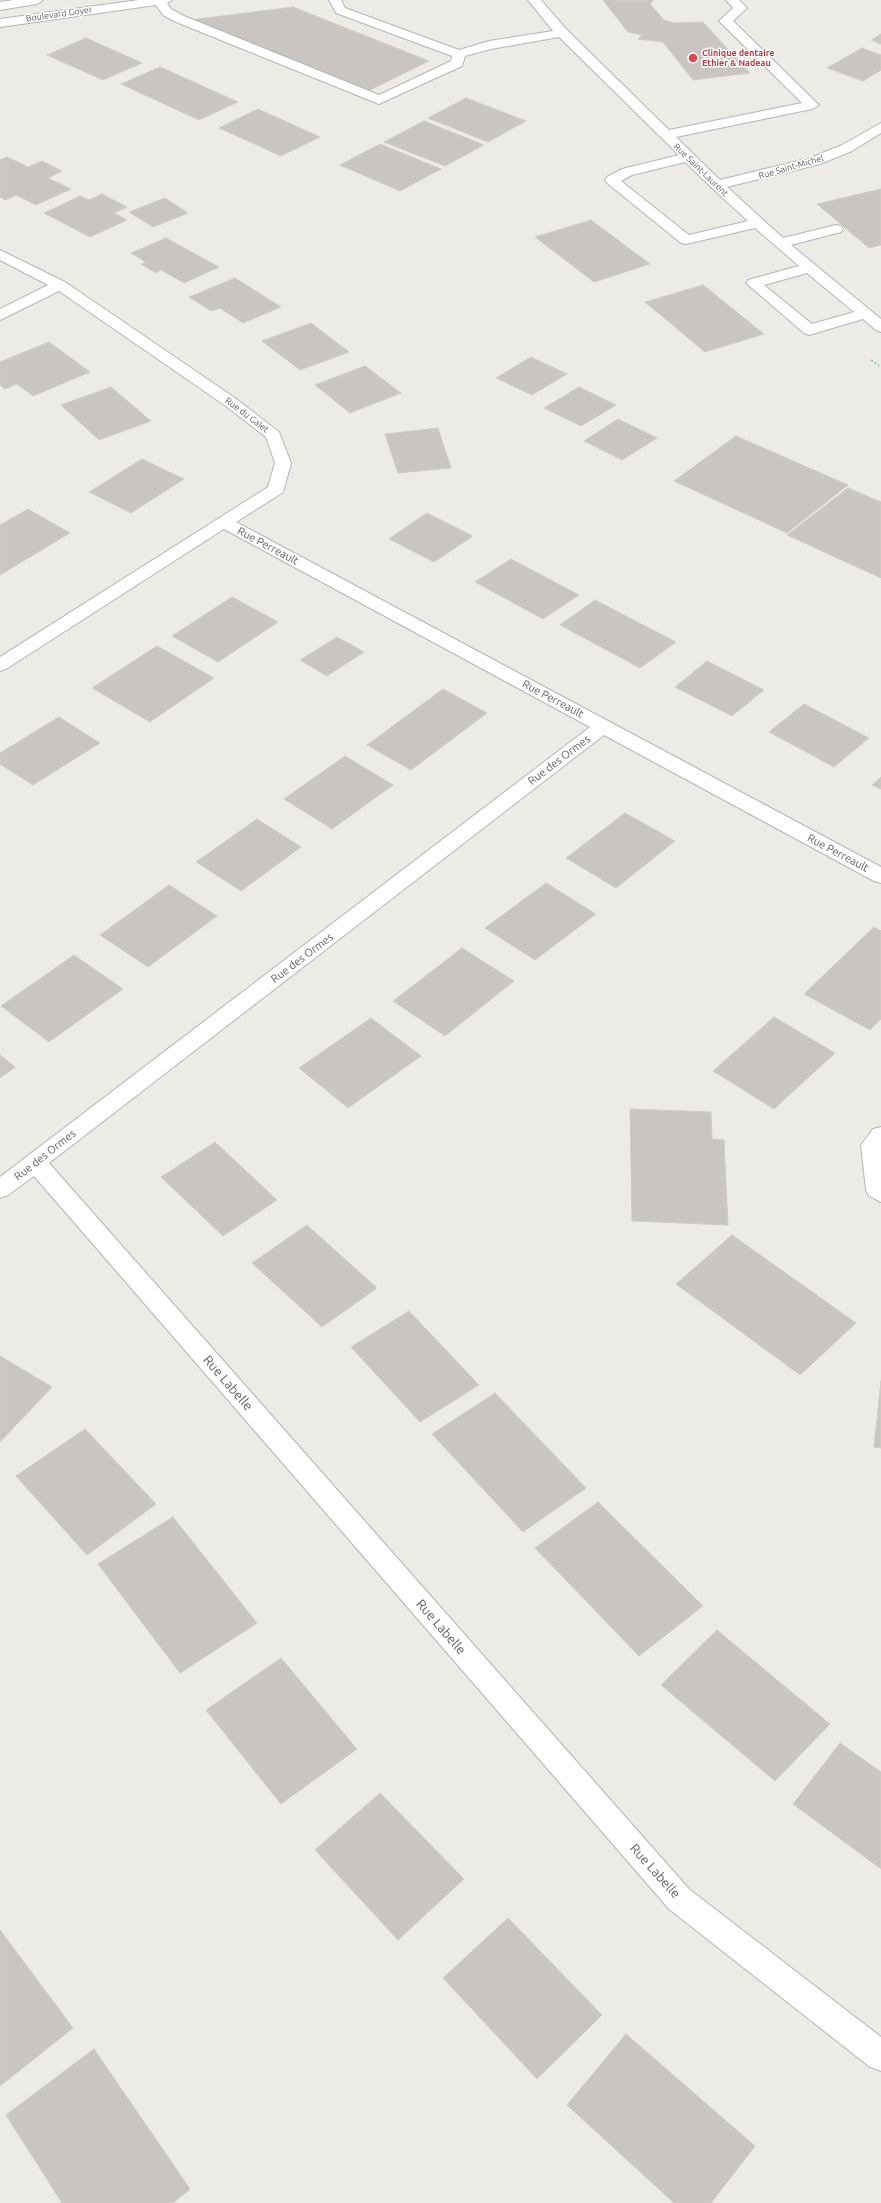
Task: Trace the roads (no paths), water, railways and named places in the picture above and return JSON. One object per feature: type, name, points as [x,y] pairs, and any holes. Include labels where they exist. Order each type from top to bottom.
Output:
[{"type":"street","name":"Boulevard Goyer","points":[[0,6],[37,0]]},
{"type":"street","name":"Boulevard Goyer","points":[[0,23],[163,0]]},
{"type":"street","points":[[163,0],[167,12],[180,19],[379,100],[457,63],[459,54]]},
{"type":"street","points":[[335,0],[340,10],[459,54],[489,45],[562,33]]},
{"type":"street","name":"Rue Saint-Laurent","points":[[534,0],[562,33],[717,186],[780,243],[876,321]]},
{"type":"street","points":[[665,135],[812,105],[725,21],[741,8],[732,0]]},
{"type":"street","name":"Rue Saint-Michel","points":[[717,186],[815,162],[847,148],[881,128]]},
{"type":"street","points":[[688,157],[627,172],[612,180],[686,240],[758,223]]},
{"type":"street","points":[[780,243],[836,229]]},
{"type":"street","name":"Rue du Galet","points":[[0,254],[60,285],[230,401],[273,435],[283,463],[276,489],[0,665]]},
{"type":"street","points":[[810,268],[753,283],[809,330],[876,321]]},
{"type":"street","points":[[0,315],[60,285]]},
{"type":"street","name":"Rue Perreault","points":[[225,522],[881,876]]},
{"type":"street","name":"Rue des Ormes","points":[[0,1189],[604,726]]},
{"type":"street","points":[[881,1135],[872,1145],[877,1190],[881,1193]]},
{"type":"street","name":"Rue Labelle","points":[[35,1162],[679,1899],[881,2056]]},
{"type":"place","name":"Clinique dentaire Ethier & Nadeau","points":[[693,58]]}]
